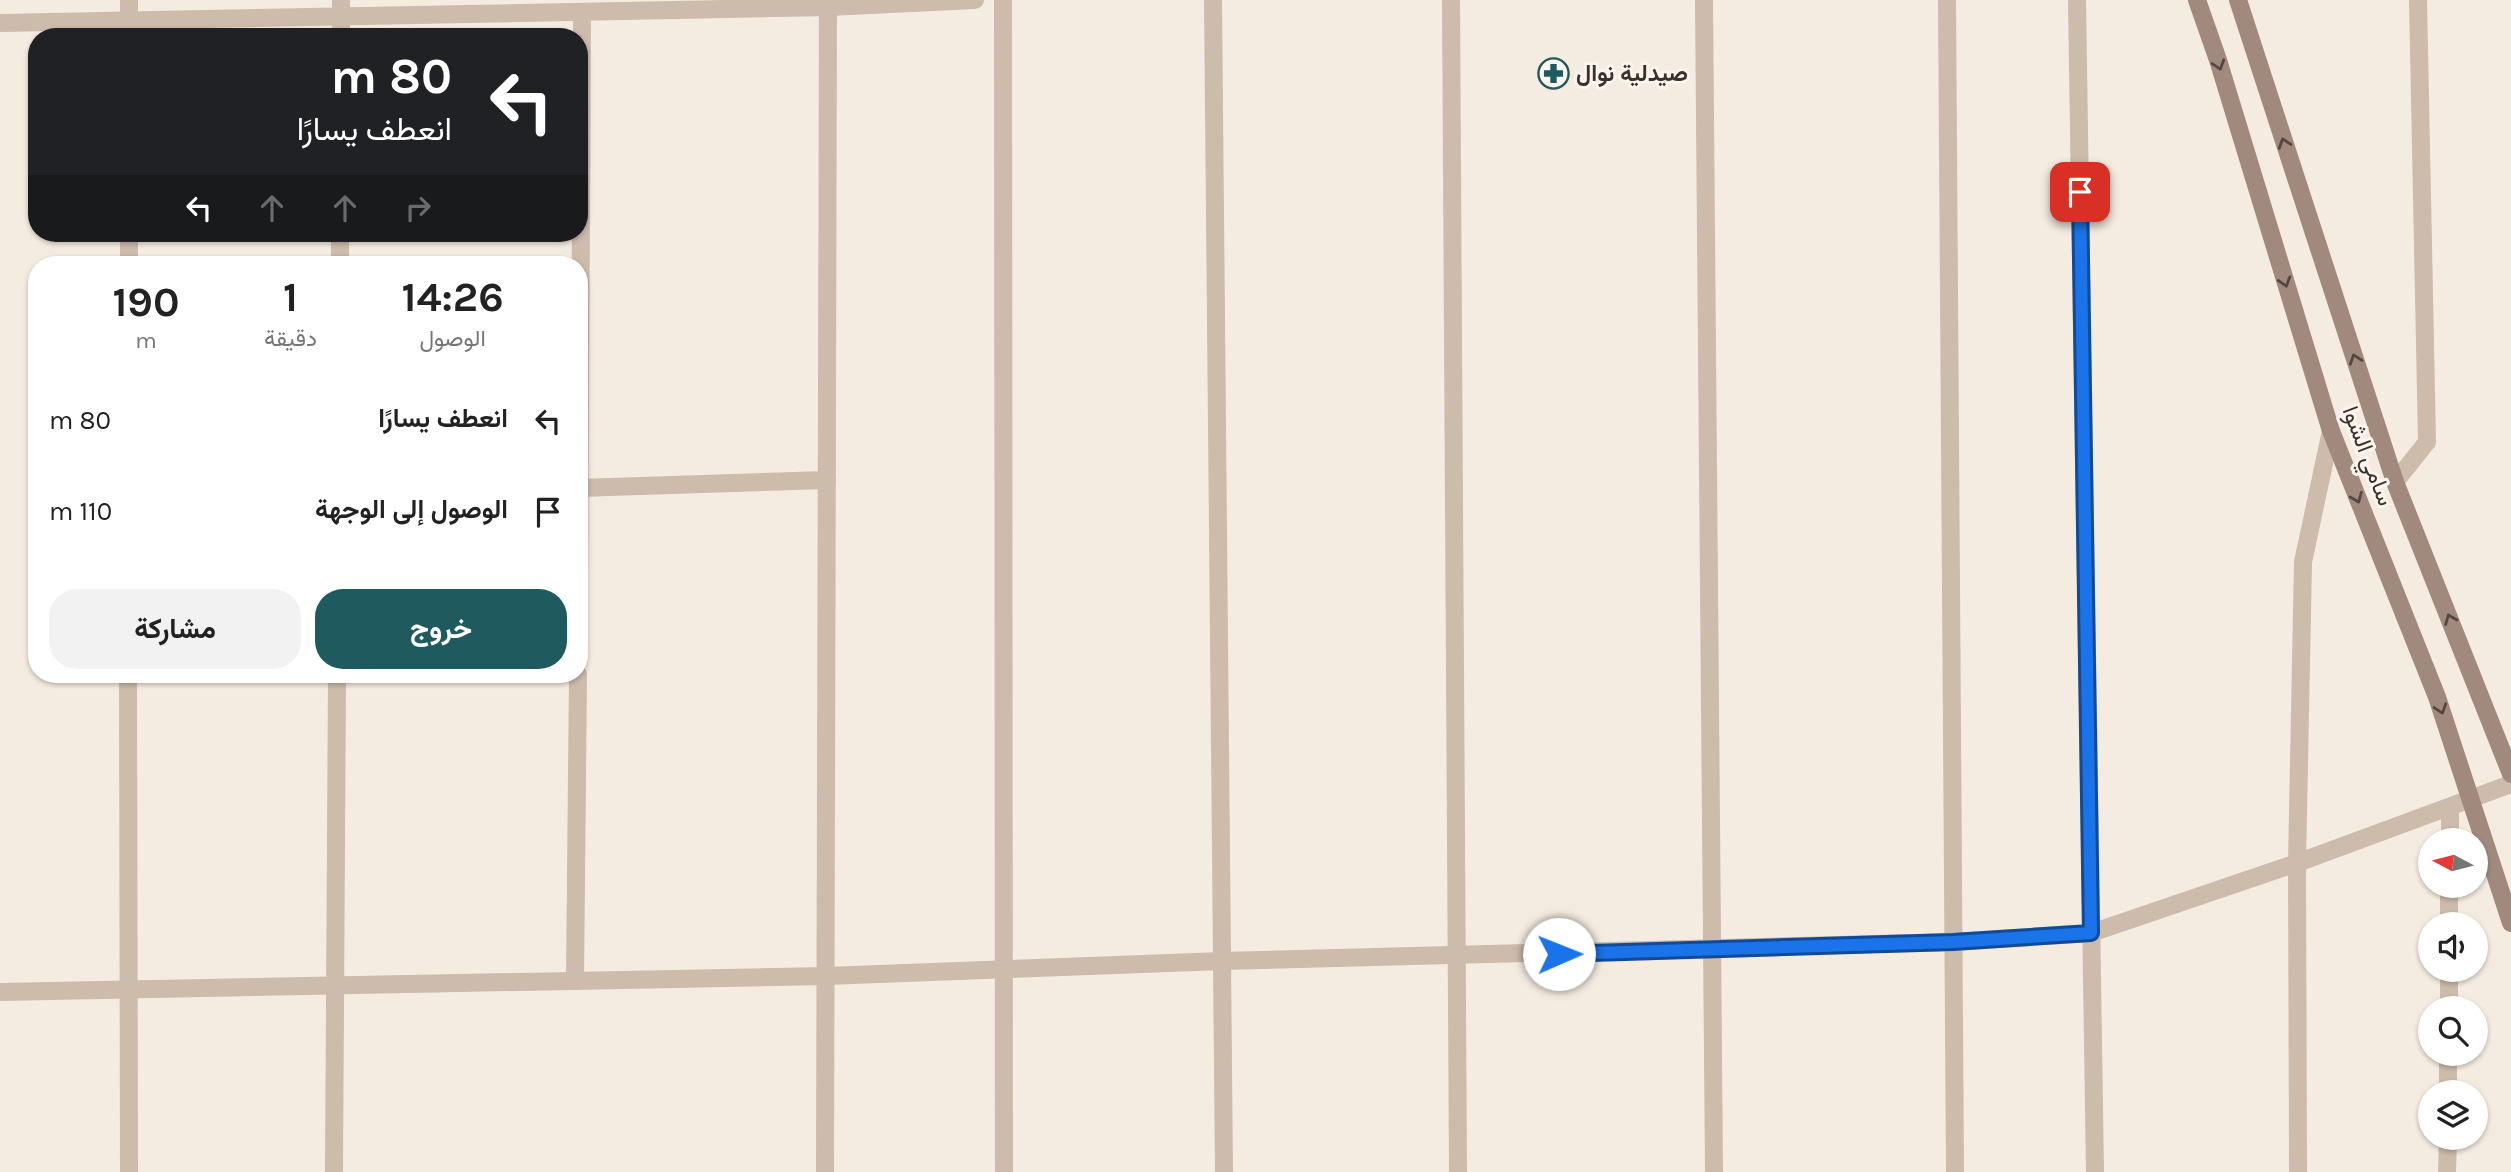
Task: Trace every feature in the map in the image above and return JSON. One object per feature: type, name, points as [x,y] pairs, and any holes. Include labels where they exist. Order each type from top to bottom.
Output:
[{"type":"main road","name":"سامي الشوا","points":[[2197,0],[2218,60],[2331,431],[2437,697],[2511,923]]},
{"type":"main road","name":"سامي الشوا","points":[[2238,0],[2395,482],[2511,774]]},
{"type":"street","points":[[129,0],[129,28]]},
{"type":"street","points":[[140,28],[341,9],[582,12],[975,0]]},
{"type":"street","points":[[1003,0],[1004,1172]]},
{"type":"street","points":[[1213,0],[1224,1172]]},
{"type":"street","points":[[1451,0],[1458,1172]]},
{"type":"street","points":[[1704,0],[1714,1172]]},
{"type":"street","points":[[1947,0],[1955,1172]]},
{"type":"street","points":[[2077,0],[2095,1172]]},
{"type":"street","points":[[2395,482],[2427,442],[2418,0]]},
{"type":"street","points":[[825,1172],[828,3]]},
{"type":"street","points":[[341,9],[341,28]]},
{"type":"street","points":[[582,12],[582,28]]},
{"type":"street","points":[[0,23],[108,28]]},
{"type":"street","points":[[2298,1172],[2297,863],[2303,562],[2331,431]]},
{"type":"street","points":[[588,488],[827,480]]},
{"type":"street","points":[[128,683],[129,1172]]},
{"type":"street","points":[[334,1172],[337,683]]},
{"type":"street","points":[[575,981],[578,683]]},
{"type":"street","points":[[0,992],[826,976],[1222,961],[1953,942],[2091,933],[2297,863],[2511,784]]},
{"type":"street","points":[[2450,808],[2450,828]]},
{"type":"street","points":[[2447,1172],[2448,1150]]},
{"type":"place","name":"صيدلية نوال","points":[[1553,73]]},
{"type":"route","points":[[1559,954],[1953,942],[2091,933],[2080,192]]}]
